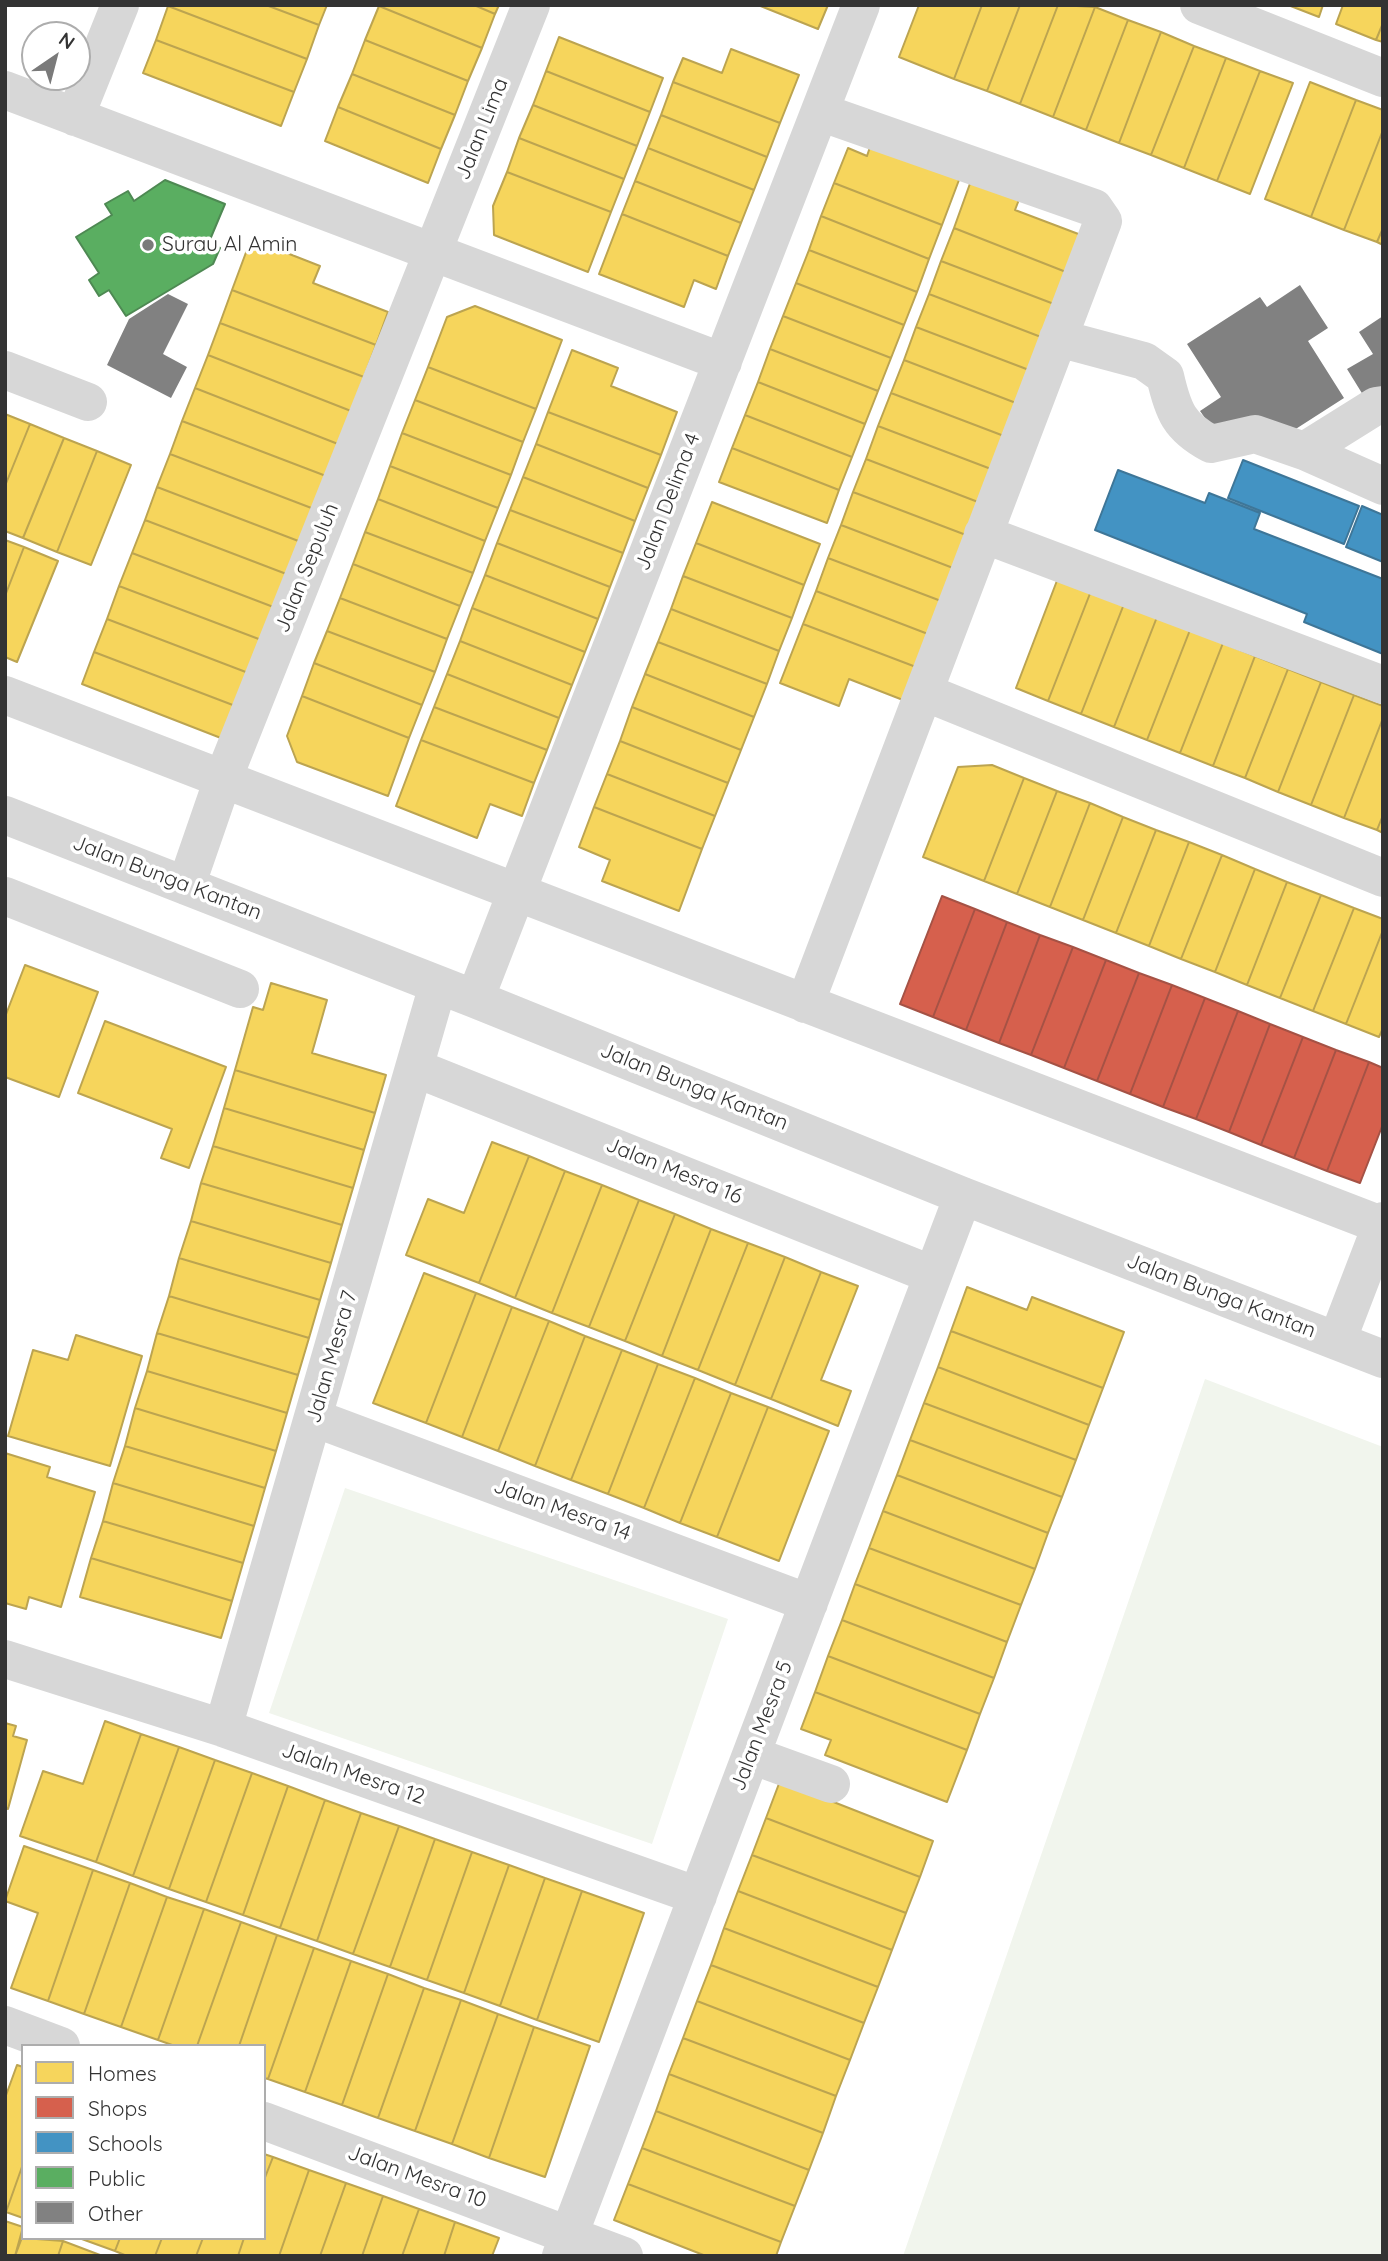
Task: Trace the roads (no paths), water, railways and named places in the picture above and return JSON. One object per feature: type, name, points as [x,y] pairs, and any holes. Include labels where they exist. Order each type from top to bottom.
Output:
[{"type":"street","points":[[75,117],[120,5]]},
{"type":"street","name":"Jalan Lima","points":[[433,252],[531,5]]},
{"type":"street","name":"Jalan Delima 4","points":[[475,999],[861,5]]},
{"type":"street","points":[[1199,5],[1383,78]]},
{"type":"street","points":[[5,90],[723,362]]},
{"type":"street","points":[[805,1004],[1103,221],[1094,208],[820,112]]},
{"type":"street","name":"Jalan Sepuluh","points":[[186,886],[223,779],[433,252]]},
{"type":"street","points":[[1058,338],[1144,361],[1165,376],[1172,407],[1190,433],[1211,444],[1255,434],[1304,451],[1383,486]]},
{"type":"street","points":[[5,370],[88,402]]},
{"type":"street","points":[[1304,451],[1376,406],[1383,405]]},
{"type":"street","points":[[983,534],[1383,685]]},
{"type":"street","points":[[924,692],[1383,878]]},
{"type":"street","points":[[5,695],[516,894],[1382,1223],[1337,1341]]},
{"type":"street","name":"Jalan Bunga Kantan","points":[[5,815],[475,999],[963,1196],[1383,1359]]},
{"type":"street","points":[[5,896],[240,989]]},
{"type":"street","name":"Jalan Mesra 7","points":[[222,1728],[438,985]]},
{"type":"street","name":"Jalan Mesra 16","points":[[415,1068],[933,1275]]},
{"type":"street","name":"Jalan Mesra 5","points":[[565,2245],[963,1196]]},
{"type":"street","name":"Jalan Mesra 14","points":[[314,1418],[809,1603]]},
{"type":"street","name":"Jalaln Mesra 12","points":[[5,1660],[222,1728],[698,1896]]},
{"type":"street","points":[[751,1755],[831,1784]]},
{"type":"street","points":[[5,2025],[56,2044]]},
{"type":"street","name":"Jalan Mesra 10","points":[[266,2122],[565,2245],[624,2256]]},
{"type":"place","name":"Surau Al Amin","points":[[148,245]]}]
